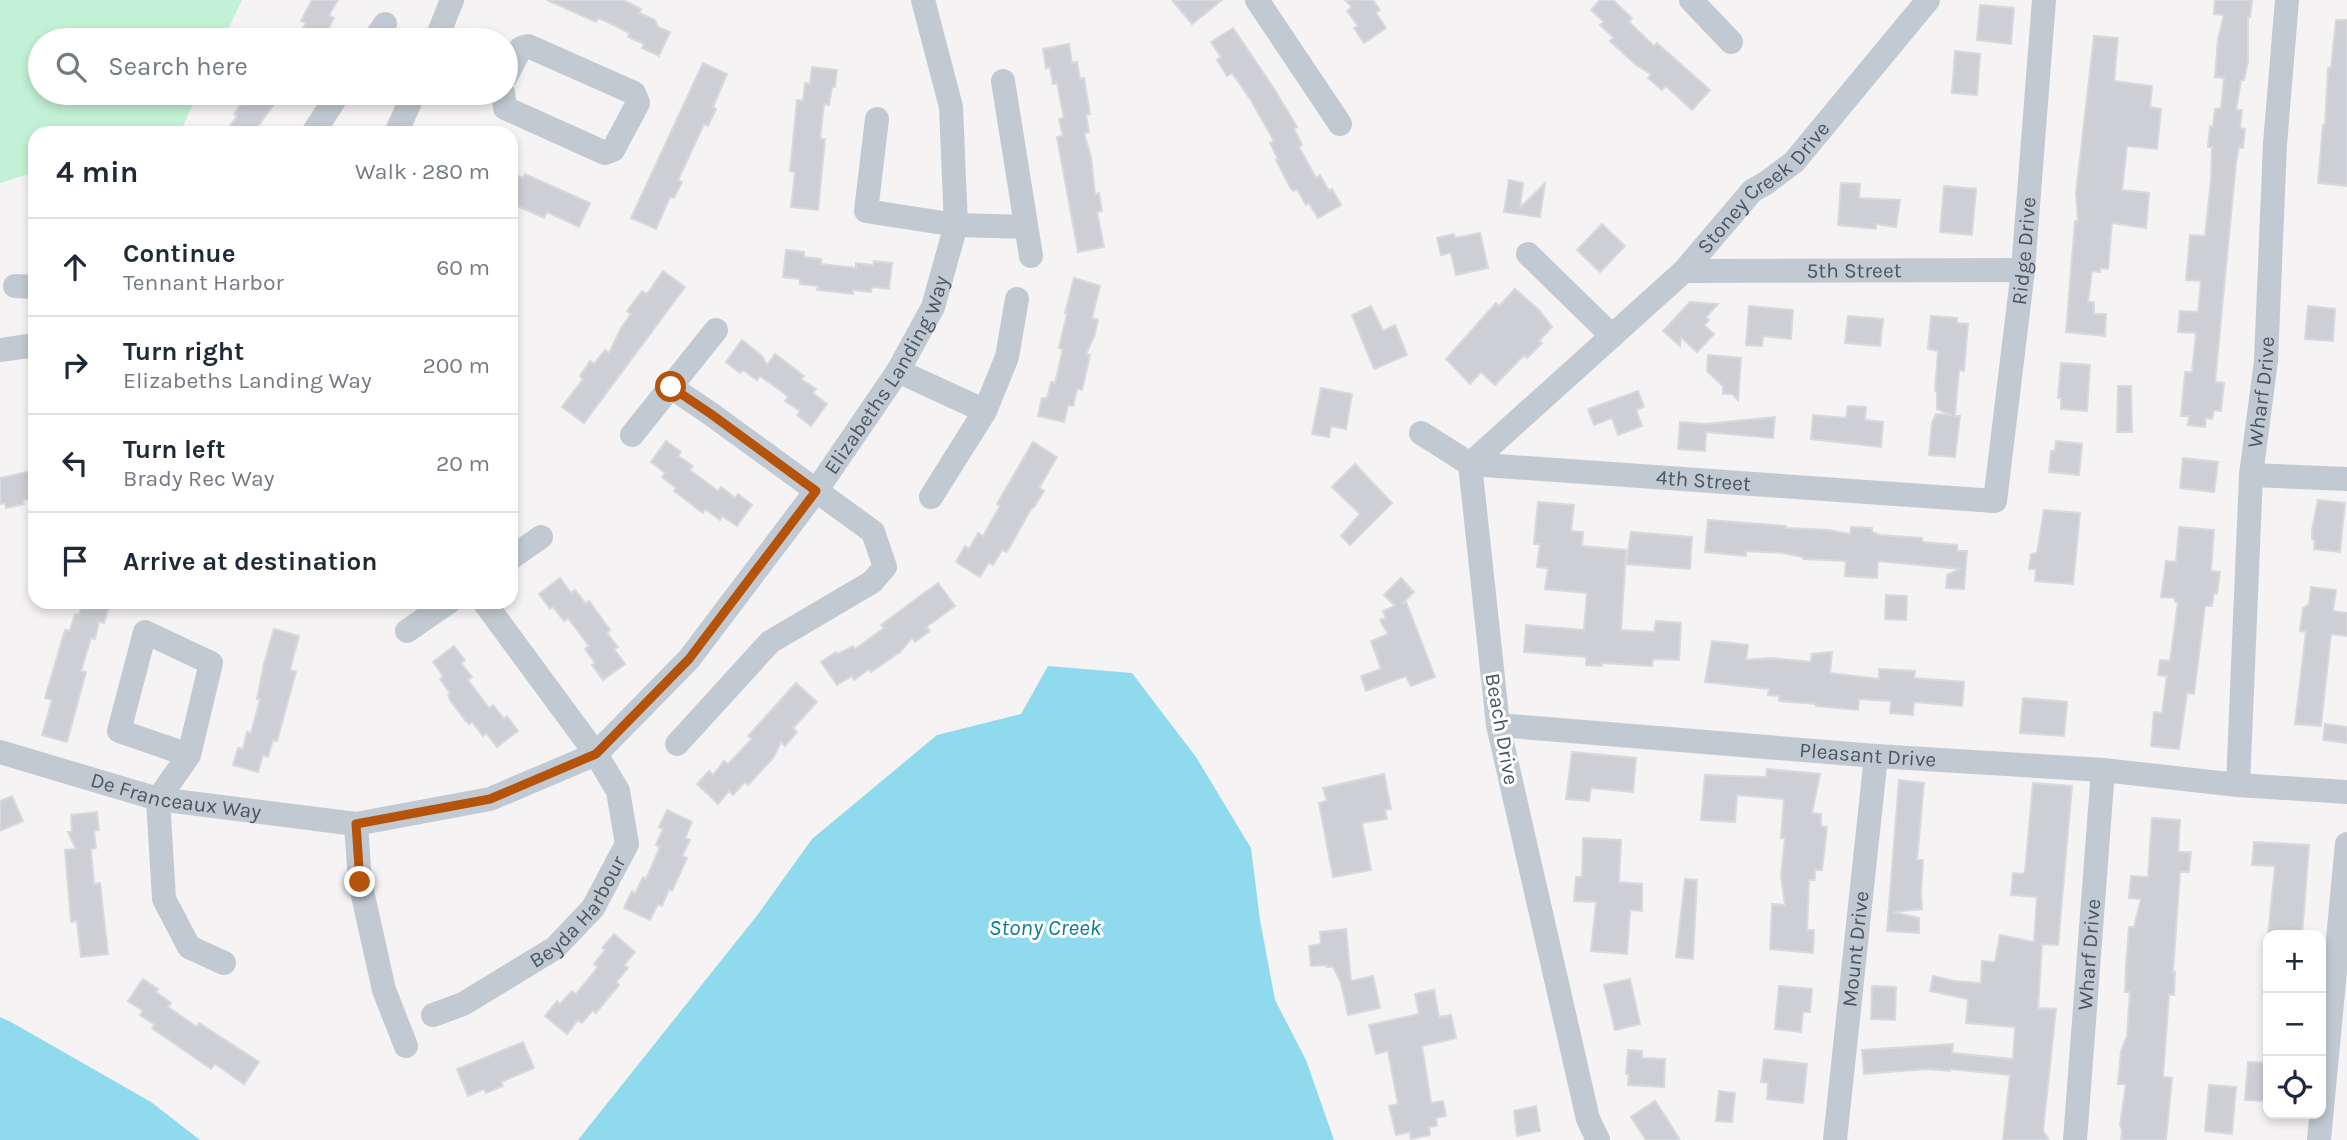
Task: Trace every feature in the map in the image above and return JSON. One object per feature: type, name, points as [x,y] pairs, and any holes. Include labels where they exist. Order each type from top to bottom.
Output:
[{"type":"street","points":[[441,28],[452,0]]},
{"type":"street","name":"Elizabeths Landing Way","points":[[356,824],[490,799],[596,754],[689,659],[816,491],[898,371],[933,307],[956,225],[951,107],[923,0]]},
{"type":"street","points":[[1257,0],[1340,124]]},
{"type":"street","points":[[1691,0],[1731,42]]},
{"type":"street","name":"Stoney Creek Drive","points":[[1470,464],[1684,271],[1752,191],[1794,162],[1928,0]]},
{"type":"street","name":"Ridge Drive","points":[[1995,501],[2023,270],[2044,0]]},
{"type":"street","name":"Wharf Drive","points":[[2238,785],[2251,475],[2266,361],[2275,144],[2287,0]]},
{"type":"street","points":[[505,105],[505,108],[605,153],[613,150],[638,103],[634,93],[528,47],[521,48],[518,54]]},
{"type":"street","points":[[1003,81],[1031,256]]},
{"type":"street","points":[[318,126],[331,105]]},
{"type":"street","points":[[399,126],[409,105]]},
{"type":"street","points":[[877,118],[866,211],[956,225],[1026,227]]},
{"type":"street","points":[[1528,254],[1612,336]]},
{"type":"street","name":"5th Street","points":[[1684,271],[2023,270]]},
{"type":"street","points":[[931,497],[985,411],[1007,357],[1017,299]]},
{"type":"street","points":[[632,435],[716,330]]},
{"type":"street","points":[[0,350],[28,346]]},
{"type":"street","points":[[898,371],[985,411]]},
{"type":"street","points":[[671,387],[873,533],[885,567],[872,582],[770,642],[677,744]]},
{"type":"street","name":"4th Street","points":[[1421,433],[1470,464],[1995,501]]},
{"type":"street","name":"Beach Drive","points":[[1470,464],[1498,725],[1586,1107],[1598,1140]]},
{"type":"street","points":[[2251,475],[2347,479]]},
{"type":"street","points":[[518,553],[541,537]]},
{"type":"street","points":[[407,631],[439,609]]},
{"type":"street","name":"Beyda Harbour","points":[[433,1016],[463,1004],[555,948],[593,908],[627,844],[618,791],[596,754],[489,609]]},
{"type":"street","points":[[189,755],[119,731],[145,632],[211,663],[189,755],[159,799],[164,899],[189,947],[224,963]]},
{"type":"street","name":"Pleasant Drive","points":[[1498,725],[1877,756],[2103,770],[2238,785],[2347,792]]},
{"type":"street","name":"De Franceaux Way","points":[[0,752],[159,799],[356,824]]},
{"type":"street","name":"Mount Drive","points":[[1835,1140],[1877,756]]},
{"type":"street","name":"Wharf Drive","points":[[2075,1140],[2103,770]]},
{"type":"street","points":[[356,824],[360,882],[384,990],[406,1046]]},
{"type":"street","points":[[2319,1140],[2347,844]]},
{"type":"green space","points":[[0,0],[242,0],[229,28],[28,28],[28,105],[193,105],[183,126],[28,126],[28,174],[0,183]]},
{"type":"water","name":"Stony Creek","points":[[1048,666],[1132,673],[1196,757],[1251,848],[1260,920],[1275,1000],[1306,1060],[1334,1140],[578,1140],[759,913],[812,839],[937,735],[1021,714]]},
{"type":"water","points":[[0,1017],[151,1102],[200,1140],[0,1140]]},
{"type":"building","points":[[312,0],[338,0],[329,15],[334,18],[329,28],[303,28],[306,23],[301,21]]},
{"type":"building","points":[[547,0],[623,0],[641,9],[639,13],[655,20],[658,27],[670,32],[659,56],[642,48],[644,44],[628,37],[629,33],[614,25],[598,18],[596,22]]},
{"type":"building","points":[[1172,0],[1222,0],[1192,24]]},
{"type":"building","points":[[1345,0],[1373,0],[1380,10],[1376,13],[1386,28],[1364,43],[1354,28],[1358,26],[1347,11],[1352,7]]},
{"type":"building","points":[[1600,0],[1613,0],[1632,18],[1629,22],[1654,46],[1657,43],[1710,90],[1692,110],[1666,86],[1662,90],[1648,78],[1651,74],[1636,65],[1610,41],[1614,38],[1600,25],[1604,22],[1591,10]]},
{"type":"building","points":[[2215,0],[2252,0],[2248,17],[2248,62],[2244,80],[2241,80],[2236,110],[2242,110],[2240,128],[2245,129],[2243,148],[2239,147],[2236,163],[2215,382],[2224,383],[2221,411],[2214,410],[2212,419],[2206,418],[2205,427],[2188,425],[2189,416],[2181,416],[2185,372],[2192,372],[2196,333],[2178,332],[2180,311],[2198,312],[2201,281],[2186,280],[2190,235],[2205,236],[2211,180],[2212,147],[2208,147],[2210,126],[2213,127],[2215,109],[2221,108],[2224,78],[2215,77],[2218,39],[2224,15],[2214,14]]},
{"type":"building","points":[[1980,5],[2014,8],[2011,44],[1977,40]]},
{"type":"building","points":[[2336,20],[2347,20],[2347,186],[2318,183],[2328,68],[2331,68]]},
{"type":"building","points":[[1233,28],[1297,127],[1294,129],[1302,145],[1299,147],[1316,178],[1320,175],[1341,205],[1318,218],[1297,189],[1293,191],[1290,187],[1270,143],[1274,141],[1252,102],[1232,73],[1227,76],[1217,60],[1221,57],[1211,42]]},
{"type":"building","points":[[2094,36],[2118,38],[2114,81],[2152,86],[2150,107],[2161,109],[2157,149],[2127,146],[2122,190],[2149,193],[2146,228],[2112,223],[2108,269],[2092,271],[2088,302],[2094,302],[2094,314],[2106,314],[2105,336],[2066,332],[2075,221],[2078,221],[2076,193]]},
{"type":"building","points":[[1069,44],[1072,63],[1077,62],[1080,79],[1084,78],[1090,114],[1086,115],[1089,132],[1084,133],[1091,157],[1095,194],[1099,193],[1102,211],[1097,212],[1104,247],[1078,252],[1057,137],[1063,136],[1059,119],[1064,118],[1057,83],[1053,84],[1050,67],[1046,68],[1043,49]]},
{"type":"building","points":[[1955,51],[1980,54],[1977,95],[1952,93]]},
{"type":"building","points":[[703,63],[727,74],[713,107],[716,109],[708,126],[704,124],[678,180],[682,182],[674,198],[670,197],[656,229],[631,218]]},
{"type":"building","points":[[812,67],[837,70],[829,105],[824,104],[820,139],[825,139],[818,210],[791,207],[795,172],[790,171],[797,100],[803,101],[805,83],[810,84]]},
{"type":"building","points":[[240,105],[273,105],[258,126],[230,126],[237,116],[234,114]]},
{"type":"building","points":[[525,174],[590,203],[579,227],[547,212],[544,218],[518,206],[518,176],[523,178]]},
{"type":"building","points":[[1509,180],[1523,183],[1520,208],[1545,183],[1540,217],[1504,212]]},
{"type":"building","points":[[1841,183],[1860,184],[1859,198],[1900,200],[1896,227],[1876,224],[1876,229],[1838,225]]},
{"type":"building","points":[[1944,186],[1976,189],[1972,235],[1940,232]]},
{"type":"building","points":[[1602,224],[1625,246],[1600,272],[1577,250]]},
{"type":"building","points":[[1480,233],[1488,268],[1456,275],[1451,253],[1441,255],[1437,238]]},
{"type":"building","points":[[786,250],[804,252],[804,257],[821,259],[821,264],[856,268],[856,263],[892,263],[889,289],[872,287],[871,292],[853,290],[853,294],[817,290],[818,286],[800,284],[800,279],[783,277]]},
{"type":"building","points":[[663,271],[685,287],[584,423],[562,407],[583,379],[580,376],[590,361],[594,364],[605,350],[609,353],[631,314],[627,311],[642,291],[647,294]]},
{"type":"building","points":[[1074,278],[1100,286],[1092,318],[1098,320],[1086,354],[1090,355],[1082,390],[1077,389],[1073,406],[1068,405],[1064,422],[1038,416],[1042,398],[1047,398],[1051,382],[1055,383],[1063,349],[1059,348],[1067,314],[1065,313]]},
{"type":"building","points":[[1515,289],[1539,310],[1552,327],[1539,341],[1542,343],[1527,358],[1524,355],[1495,385],[1481,372],[1470,384],[1446,359],[1496,303],[1499,306]]},
{"type":"building","points":[[1690,302],[1718,304],[1706,317],[1709,320],[1704,325],[1714,334],[1697,352],[1681,337],[1680,346],[1663,331]]},
{"type":"building","points":[[1371,306],[1383,331],[1395,325],[1407,355],[1374,369],[1352,315]]},
{"type":"building","points":[[1749,306],[1793,310],[1791,339],[1763,336],[1762,346],[1746,345]]},
{"type":"building","points":[[2308,306],[2335,309],[2333,341],[2305,339]]},
{"type":"building","points":[[1848,316],[1883,319],[1880,346],[1845,343]]},
{"type":"building","points":[[1931,316],[1957,318],[1957,323],[1968,324],[1964,371],[1959,370],[1955,416],[1960,416],[1955,457],[1929,455],[1932,423],[1936,414],[1951,415],[1937,409],[1935,391],[1938,351],[1928,349]]},
{"type":"building","points":[[742,340],[762,356],[767,365],[775,354],[804,376],[801,379],[816,389],[813,393],[827,404],[811,426],[797,415],[800,411],[785,401],[788,397],[784,393],[760,376],[757,380],[743,370],[740,373],[726,362]]},
{"type":"building","points":[[1708,355],[1741,358],[1738,400],[1732,394],[1723,394],[1723,386],[1707,371]]},
{"type":"building","points":[[2061,363],[2090,365],[2087,411],[2061,409],[2061,398],[2058,398]]},
{"type":"building","points":[[2118,386],[2131,386],[2132,432],[2117,432]]},
{"type":"building","points":[[1321,388],[1352,394],[1346,429],[1331,426],[1329,437],[1312,434]]},
{"type":"building","points":[[1638,391],[1644,407],[1636,410],[1642,426],[1618,435],[1612,418],[1594,425],[1588,409]]},
{"type":"building","points":[[1848,406],[1866,407],[1865,420],[1883,422],[1881,447],[1811,439],[1813,415],[1846,418]]},
{"type":"building","points":[[1775,417],[1773,438],[1706,432],[1705,451],[1678,449],[1680,422],[1705,424]]},
{"type":"building","points":[[666,441],[681,452],[678,456],[693,466],[690,470],[718,491],[721,487],[735,498],[738,494],[752,505],[737,526],[722,516],[720,520],[705,509],[703,513],[674,491],[676,488],[662,477],[665,473],[651,462]]},
{"type":"building","points":[[2056,441],[2082,444],[2079,475],[2049,472],[2051,451],[2055,451]]},
{"type":"building","points":[[1033,442],[1057,457],[1039,488],[1044,491],[1007,552],[1002,550],[993,565],[989,562],[980,577],[956,562],[965,546],[969,549],[978,533],[983,536],[1000,506],[997,504]]},
{"type":"building","points":[[2183,458],[2218,462],[2214,492],[2180,488]]},
{"type":"building","points":[[1355,464],[1392,503],[1350,545],[1341,536],[1360,514],[1332,487]]},
{"type":"building","points":[[28,472],[28,499],[23,500],[24,504],[6,508],[5,503],[0,504],[0,478]]},
{"type":"building","points":[[2318,500],[2345,503],[2340,552],[2314,549],[2312,530]]},
{"type":"building","points":[[1538,502],[1574,505],[1571,531],[1583,532],[1582,546],[1626,550],[1621,630],[1654,632],[1656,621],[1681,623],[1679,660],[1653,659],[1652,666],[1602,663],[1602,666],[1586,665],[1586,657],[1524,652],[1526,625],[1584,630],[1587,593],[1545,589],[1548,568],[1537,567],[1540,544],[1534,544]]},
{"type":"building","points":[[2044,510],[2080,513],[2073,584],[2035,581],[2036,569],[2029,569],[2031,554],[2037,553]]},
{"type":"building","points":[[1708,520],[1850,534],[1851,527],[1872,528],[1872,532],[1880,535],[1922,538],[1922,542],[1957,545],[1957,551],[1967,551],[1964,589],[1946,588],[1947,575],[1960,569],[1878,561],[1877,578],[1845,576],[1846,561],[1803,559],[1783,553],[1746,551],[1746,556],[1705,552]]},
{"type":"building","points":[[2179,527],[2214,530],[2211,571],[2220,572],[2217,594],[2214,593],[2212,606],[2205,606],[2194,694],[2187,693],[2179,749],[2151,746],[2154,712],[2162,713],[2167,676],[2158,675],[2160,660],[2170,661],[2178,602],[2175,602],[2175,598],[2161,597],[2166,561],[2176,562]]},
{"type":"building","points":[[1631,532],[1692,537],[1690,569],[1626,564]]},
{"type":"building","points":[[560,578],[571,593],[575,590],[586,604],[589,601],[610,630],[607,633],[618,647],[614,649],[625,664],[603,680],[585,649],[589,646],[568,618],[564,621],[553,607],[550,609],[539,594]]},
{"type":"building","points":[[1401,578],[1414,592],[1402,604],[1406,602],[1435,677],[1411,686],[1406,676],[1366,691],[1361,676],[1381,669],[1371,641],[1388,634],[1380,620],[1386,618],[1383,611],[1395,606],[1384,595]]},
{"type":"building","points":[[938,583],[955,606],[926,627],[930,631],[915,642],[912,638],[900,652],[871,672],[869,669],[854,680],[852,676],[837,685],[821,662],[836,652],[838,654],[853,646],[855,649],[884,628],[881,625]]},
{"type":"building","points":[[2311,587],[2336,590],[2333,611],[2347,613],[2347,636],[2331,634],[2321,726],[2295,724],[2306,632],[2300,631],[2303,608],[2309,604]]},
{"type":"building","points":[[1886,595],[1907,596],[1906,620],[1885,619]]},
{"type":"building","points":[[80,609],[108,609],[104,623],[99,622],[95,639],[91,638],[81,671],[86,672],[67,742],[42,735],[52,700],[45,698],[65,630],[70,631],[75,614],[79,615]]},
{"type":"building","points":[[274,629],[299,636],[290,670],[296,672],[277,741],[273,740],[268,757],[263,755],[258,772],[233,765],[238,748],[243,749],[247,732],[251,733],[260,699],[257,699],[264,664]]},
{"type":"building","points":[[1712,641],[1748,645],[1746,660],[1771,658],[1811,662],[1812,654],[1832,652],[1830,673],[1879,679],[1879,669],[1915,671],[1914,678],[1964,682],[1962,706],[1914,702],[1913,715],[1890,713],[1891,701],[1859,699],[1858,710],[1816,706],[1779,701],[1779,696],[1768,695],[1769,689],[1705,682]]},
{"type":"building","points":[[454,646],[465,660],[461,663],[472,677],[468,680],[489,708],[493,705],[504,719],[507,716],[518,731],[497,747],[486,733],[483,736],[472,722],[469,724],[465,720],[450,700],[450,693],[440,679],[443,676],[433,662]]},
{"type":"building","points":[[796,683],[817,702],[793,728],[797,732],[785,746],[781,742],[773,758],[748,785],[745,782],[733,795],[729,791],[718,804],[697,784],[709,771],[713,775],[724,761],[728,764],[752,739],[748,736]]},
{"type":"building","points":[[2023,698],[2067,702],[2064,736],[2020,733]]},
{"type":"building","points":[[2325,724],[2347,727],[2347,743],[2323,740]]},
{"type":"building","points":[[1572,752],[1636,758],[1633,792],[1591,788],[1589,801],[1566,799]]},
{"type":"building","points":[[1767,769],[1820,774],[1812,813],[1821,814],[1821,826],[1827,827],[1822,870],[1815,870],[1815,880],[1809,880],[1807,930],[1814,930],[1813,953],[1770,949],[1772,904],[1785,905],[1781,876],[1785,838],[1781,838],[1784,799],[1737,795],[1735,822],[1701,820],[1705,775],[1766,777]]},
{"type":"building","points":[[1384,774],[1391,809],[1385,810],[1387,819],[1362,823],[1371,870],[1333,877],[1319,803],[1327,801],[1323,788]]},
{"type":"building","points":[[1899,780],[1924,783],[1917,860],[1923,860],[1922,909],[1893,912],[1919,918],[1919,933],[1887,931]]},
{"type":"building","points":[[2033,783],[2072,786],[2058,945],[2042,944],[2038,1008],[2056,1009],[2043,1131],[2049,1140],[2003,1140],[2010,1075],[1950,1069],[1864,1074],[1862,1050],[1953,1044],[1952,1053],[2013,1059],[2015,1027],[1966,1023],[1968,999],[1930,991],[1933,976],[1981,983],[1982,961],[1995,962],[2000,935],[2034,942],[2037,897],[2011,895],[2013,873],[2023,874],[2025,871]]},
{"type":"building","points":[[12,796],[23,821],[0,831],[0,801]]},
{"type":"building","points":[[667,810],[692,822],[685,838],[690,840],[682,856],[687,858],[672,891],[669,889],[662,906],[658,904],[650,920],[624,908],[632,891],[635,894],[643,877],[646,879],[660,847],[656,845],[663,829],[659,827]]},
{"type":"building","points":[[97,812],[99,830],[94,831],[96,848],[91,849],[94,884],[100,883],[108,954],[81,957],[77,921],[71,922],[65,850],[76,849],[68,832],[72,832],[71,815]]},
{"type":"building","points":[[2152,818],[2180,820],[2178,852],[2191,852],[2189,872],[2180,872],[2173,972],[2174,995],[2169,994],[2163,1077],[2172,1078],[2166,1140],[2121,1140],[2120,1125],[2126,1084],[2118,1084],[2121,1051],[2127,1036],[2130,992],[2125,992],[2129,927],[2134,927],[2141,899],[2129,898],[2131,876],[2148,877]]},
{"type":"building","points":[[1583,838],[1621,840],[1619,882],[1642,884],[1642,911],[1630,910],[1627,954],[1591,951],[1596,902],[1574,901],[1576,877],[1582,877]]},
{"type":"building","points":[[2254,842],[2309,845],[2302,930],[2269,930],[2275,866],[2252,865]]},
{"type":"building","points":[[1685,879],[1697,880],[1693,959],[1676,957]]},
{"type":"building","points":[[1346,929],[1351,981],[1373,976],[1380,1008],[1348,1015],[1341,983],[1333,967],[1311,966],[1309,946],[1321,944],[1320,932]]},
{"type":"building","points":[[614,934],[635,952],[624,965],[628,968],[616,982],[619,985],[596,1013],[593,1010],[582,1023],[578,1020],[567,1034],[545,1016],[557,1001],[560,1004],[572,991],[576,994],[598,967],[594,964],[605,950],[602,948]]},
{"type":"building","points":[[143,979],[158,989],[156,992],[171,1003],[168,1007],[197,1027],[199,1023],[259,1062],[244,1084],[215,1064],[211,1069],[152,1028],[155,1025],[140,1015],[143,1011],[128,1001]]},
{"type":"building","points":[[1630,979],[1640,1024],[1615,1030],[1604,985]]},
{"type":"building","points":[[1779,986],[1812,989],[1810,1012],[1803,1012],[1801,1032],[1775,1029]]},
{"type":"building","points":[[1872,986],[1896,987],[1895,1020],[1871,1019]]},
{"type":"building","points":[[1434,990],[1439,1017],[1451,1015],[1456,1038],[1422,1046],[1431,1103],[1443,1101],[1446,1116],[1436,1118],[1437,1126],[1429,1127],[1430,1135],[1411,1139],[1410,1132],[1396,1135],[1389,1106],[1398,1104],[1388,1051],[1376,1054],[1369,1025],[1419,1014],[1415,994]]},
{"type":"building","points":[[523,1042],[534,1068],[501,1082],[503,1086],[486,1093],[484,1089],[468,1096],[457,1069]]},
{"type":"building","points":[[1628,1050],[1642,1051],[1642,1058],[1665,1059],[1664,1087],[1628,1085]]},
{"type":"building","points":[[1764,1059],[1807,1064],[1803,1103],[1767,1099],[1768,1083],[1761,1082]]},
{"type":"building","points":[[2248,1062],[2263,1063],[2263,1101],[2245,1100]]},
{"type":"building","points":[[2209,1085],[2236,1087],[2232,1134],[2205,1131]]},
{"type":"building","points":[[1719,1091],[1735,1093],[1732,1122],[1716,1121]]},
{"type":"building","points":[[1655,1101],[1680,1140],[1646,1140],[1631,1117]]},
{"type":"building","points":[[1536,1106],[1540,1131],[1517,1136],[1514,1111]]},
{"type":"route","points":[[360,882],[356,824],[490,799],[596,754],[689,659],[816,491],[671,387]]}]
